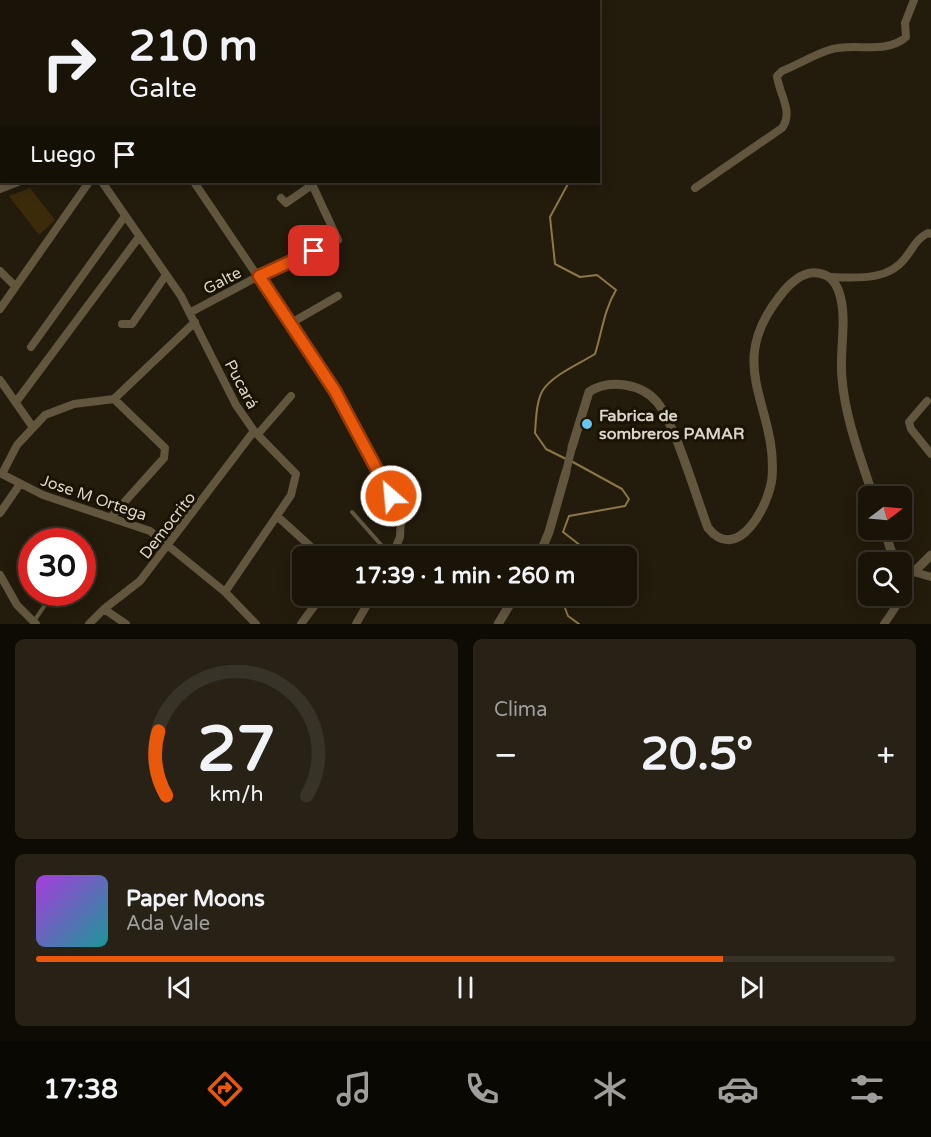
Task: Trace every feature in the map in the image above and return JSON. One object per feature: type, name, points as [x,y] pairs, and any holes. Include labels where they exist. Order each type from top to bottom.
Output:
[{"type":"street","points":[[695,188],[782,128],[787,121],[788,113],[777,76],[782,71],[829,50],[884,46],[902,42],[906,37],[905,23],[914,0]]},
{"type":"street","points":[[0,189],[15,183]]},
{"type":"street","points":[[0,309],[88,183]]},
{"type":"street","name":"Pucará","points":[[103,183],[191,312],[236,405],[256,432],[296,474],[294,489],[225,592]]},
{"type":"street","points":[[195,183],[335,391],[398,510],[401,532],[396,546]]},
{"type":"street","points":[[281,198],[286,203],[311,183]]},
{"type":"street","name":"Galte","points":[[191,312],[259,276],[338,240],[311,183]]},
{"type":"street","points":[[31,347],[125,216]]},
{"type":"street","points":[[543,546],[549,532],[589,392],[604,385],[617,385],[648,393],[657,403],[668,424],[708,528],[715,536],[724,539],[747,531],[758,517],[772,478],[771,455],[753,364],[756,339],[772,304],[787,287],[814,272],[831,278],[868,277],[887,273],[903,262],[913,244],[921,236],[931,234]]},
{"type":"street","points":[[16,402],[139,237]]},
{"type":"street","points":[[0,271],[15,286]]},
{"type":"street","points":[[123,324],[132,324],[166,275]]},
{"type":"street","points":[[831,278],[840,295],[842,378],[857,448],[870,486]]},
{"type":"street","points":[[291,323],[338,296]]},
{"type":"street","points":[[1,473],[17,445],[32,426],[45,415],[74,404],[114,399],[195,322]]},
{"type":"street","points":[[0,380],[32,426]]},
{"type":"street","name":"Democrito","points":[[89,624],[140,580],[256,432],[291,396]]},
{"type":"street","points":[[111,517],[166,453],[165,448],[114,399]]},
{"type":"street","points":[[927,401],[909,422],[911,429],[931,454]]},
{"type":"street","name":"Jose M Ortega","points":[[1,473],[43,495],[150,531],[225,592],[256,624]]},
{"type":"street","points":[[0,513],[20,484]]},
{"type":"street","points":[[277,516],[310,546]]},
{"type":"street","points":[[912,568],[931,555]]},
{"type":"street","points":[[912,573],[931,577]]},
{"type":"street","points":[[0,575],[17,605],[34,623]]},
{"type":"street","points":[[302,624],[315,606]]},
{"type":"street","points":[[356,624],[364,606]]},
{"type":"street","points":[[498,624],[509,606]]},
{"type":"street","points":[[884,624],[896,606]]},
{"type":"street","points":[[104,609],[126,624]]},
{"type":"lane","points":[[352,512],[383,546]]},
{"type":"lane","points":[[34,623],[45,606]]},
{"type":"shaded area","points":[[30,188],[55,220],[39,235],[9,196]]},
{"type":"waterway","points":[[566,459],[546,449],[535,433],[539,400],[543,390],[554,379],[595,354],[606,313],[616,290],[597,275],[580,277],[555,264],[550,217],[568,183]]},
{"type":"waterway","points":[[571,461],[622,489],[629,499],[625,506],[569,516],[563,532],[581,546]]},
{"type":"waterway","points":[[564,606],[568,616],[579,624]]},
{"type":"place","name":"Fabrica de sombreros PAMAR","points":[[587,424]]},
{"type":"route","points":[[314,251],[259,276],[335,391],[391,496]]}]
